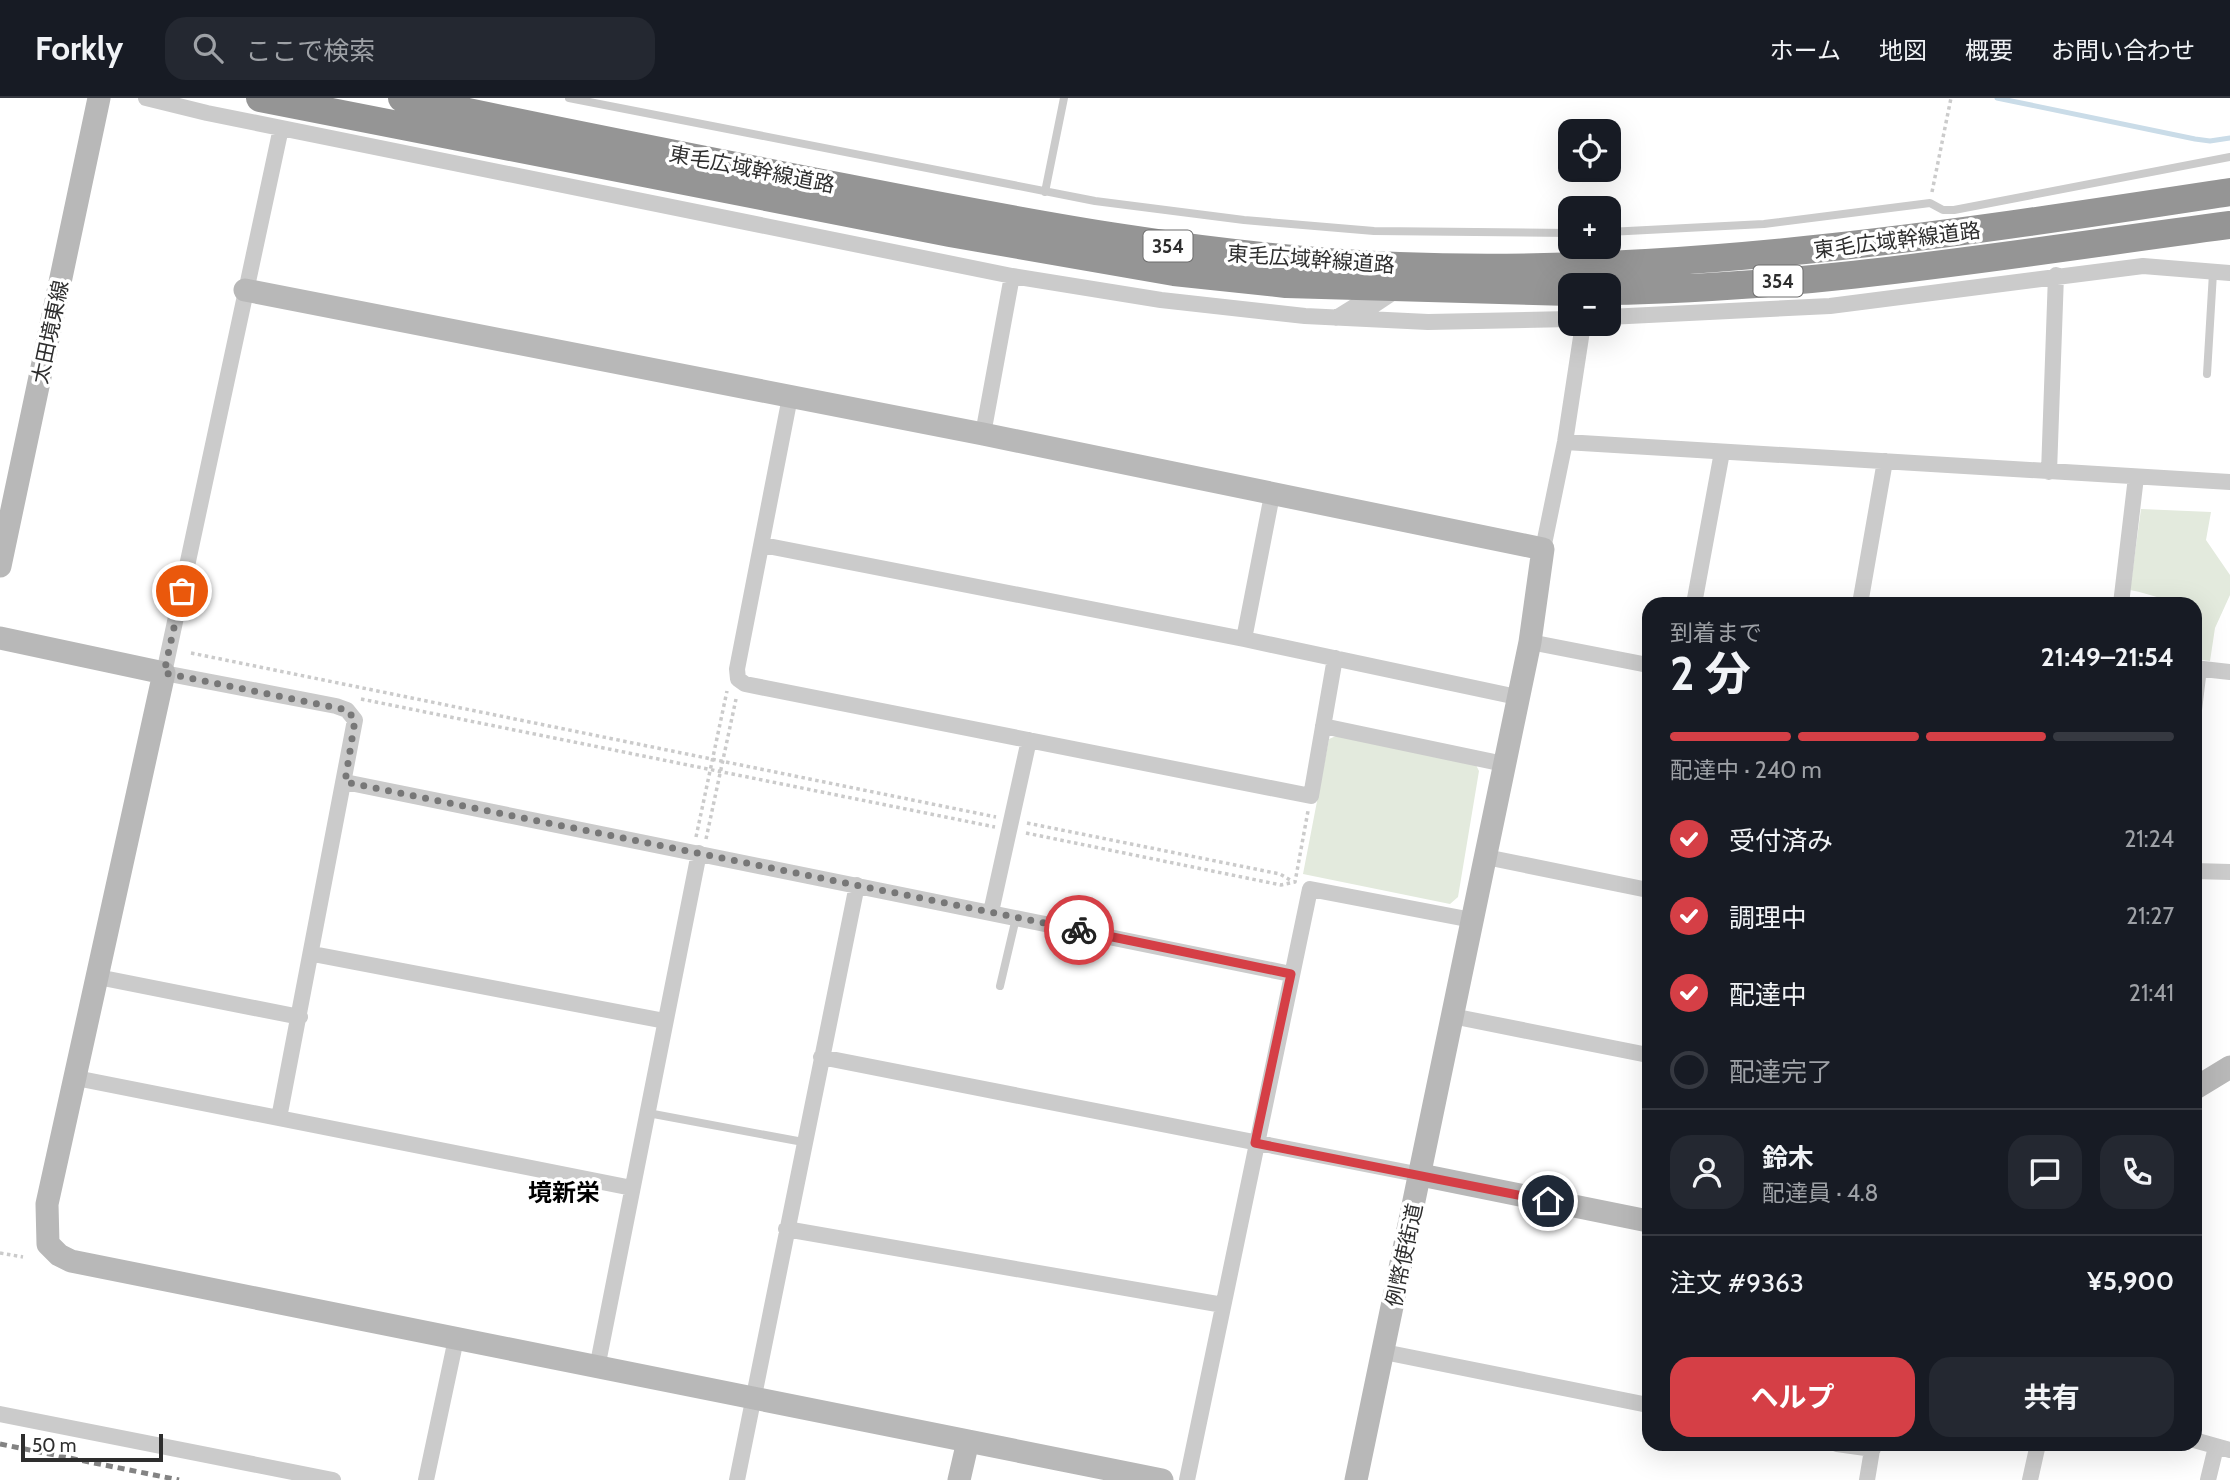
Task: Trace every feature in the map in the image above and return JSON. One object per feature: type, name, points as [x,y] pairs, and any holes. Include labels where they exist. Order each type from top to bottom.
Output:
[{"type":"highway","name":"東毛広域幹線道路","points":[[260,98],[950,233],[1174,272],[1286,284],[1558,292]]},
{"type":"highway","name":"東毛広域幹線道路","points":[[402,98],[1063,229],[1175,247],[1398,266],[1533,269],[1738,257],[1946,235],[2230,192]]},
{"type":"highway","name":"東毛広域幹線道路","points":[[1621,291],[1673,290],[1811,278],[2230,225]]},
{"type":"street","name":"太田境東線","points":[[0,566],[99,98]]},
{"type":"street","points":[[145,98],[1012,276],[1161,300],[1336,318],[1428,322],[1558,319]]},
{"type":"street","points":[[281,128],[47,1204],[48,1244],[59,1255],[84,1263],[968,1441],[1130,1477],[1162,1480]]},
{"type":"street","points":[[503,146],[519,162],[536,169],[547,182]]},
{"type":"street","points":[[1621,316],[1830,306],[2056,275],[2143,266],[2222,273]]},
{"type":"street","points":[[2049,472],[2056,275]]},
{"type":"street","points":[[983,434],[1012,276]]},
{"type":"street","points":[[1336,318],[1357,305],[1374,305],[1398,289]]},
{"type":"street","points":[[245,290],[983,434],[1543,550]]},
{"type":"street","points":[[821,1057],[1422,1175],[1452,1016],[1530,642],[1543,550],[1565,442],[1581,336]]},
{"type":"street","points":[[790,397],[738,679],[745,684],[1311,796],[1335,658]]},
{"type":"street","points":[[1565,442],[2230,482]]},
{"type":"street","points":[[1695,597],[1722,452]]},
{"type":"street","points":[[1861,597],[1885,461]]},
{"type":"street","points":[[2121,597],[2136,477]]},
{"type":"street","points":[[1244,639],[1272,495]]},
{"type":"street","points":[[763,545],[1244,639],[1517,697]]},
{"type":"street","points":[[0,638],[347,710],[355,720],[313,954],[279,1118]]},
{"type":"street","points":[[1530,642],[1642,664]]},
{"type":"street","points":[[2202,669],[2230,672]]},
{"type":"street","points":[[1323,726],[1504,764]]},
{"type":"street","points":[[991,912],[1029,740]]},
{"type":"street","points":[[345,782],[1291,974]]},
{"type":"street","points":[[597,1368],[699,853]]},
{"type":"street","points":[[1486,857],[1642,889]]},
{"type":"street","points":[[2202,871],[2230,872]]},
{"type":"street","points":[[737,1480],[857,884]]},
{"type":"street","points":[[1187,1480],[1310,889],[1472,920]]},
{"type":"street","points":[[313,954],[665,1021]]},
{"type":"street","points":[[98,977],[300,1017]]},
{"type":"street","points":[[1452,1016],[1642,1054]]},
{"type":"street","points":[[2202,1084],[2230,1067]]},
{"type":"street","points":[[76,1078],[632,1188]]},
{"type":"street","name":"例幣使街道","points":[[1356,1480],[1422,1175],[1642,1220]]},
{"type":"street","points":[[786,1229],[1223,1305]]},
{"type":"street","points":[[426,1480],[456,1339]]},
{"type":"street","points":[[1384,1352],[1642,1404]]},
{"type":"street","points":[[0,1414],[333,1480]]},
{"type":"street","points":[[959,1480],[968,1441]]},
{"type":"street","points":[[2202,1442],[2223,1449],[2208,1480]]},
{"type":"street","points":[[1867,1480],[1872,1451]]},
{"type":"street","points":[[2030,1480],[2036,1451]]},
{"type":"lane","points":[[569,98],[1045,192],[1244,220],[1374,230],[1558,233]]},
{"type":"lane","points":[[1045,192],[1064,98]]},
{"type":"lane","points":[[1621,231],[1764,224],[1930,203],[1942,210],[1954,210],[2230,157]]},
{"type":"lane","points":[[2207,374],[2222,273]]},
{"type":"lane","points":[[1000,986],[1016,918]]},
{"type":"lane","points":[[648,1113],[803,1142]]},
{"type":"path","points":[[1930,203],[1951,98]]},
{"type":"path","points":[[191,653],[714,759],[1281,884],[1294,882]]},
{"type":"path","points":[[699,853],[696,838],[727,691],[738,679]]},
{"type":"path","points":[[699,853],[706,839],[738,679]]},
{"type":"path","points":[[348,696],[720,772],[1280,874],[1310,889]]},
{"type":"path","points":[[1294,882],[1311,796]]},
{"type":"path","points":[[0,1253],[23,1257]]},
{"type":"shaded area","points":[[2141,509],[2211,512],[2206,540],[2230,575],[2230,595],[2215,628],[2210,661],[2202,660],[2202,597],[2158,597],[2130,590]]},
{"type":"shaded area","points":[[1336,736],[1476,765],[1479,771],[1458,897],[1450,904],[1303,874],[1329,739]]},
{"type":"waterway","points":[[1997,98],[2195,139],[2210,141],[2230,138]]},
{"type":"railway","points":[[0,1444],[179,1480]]},
{"type":"way so far","points":[[182,591],[164,673],[347,710],[355,720],[345,782],[1079,930]]},
{"type":"district","name":"境新栄","points":[[564,1192]]},
{"type":"route","points":[[1079,930],[1291,974],[1255,1143],[1548,1201]]}]
